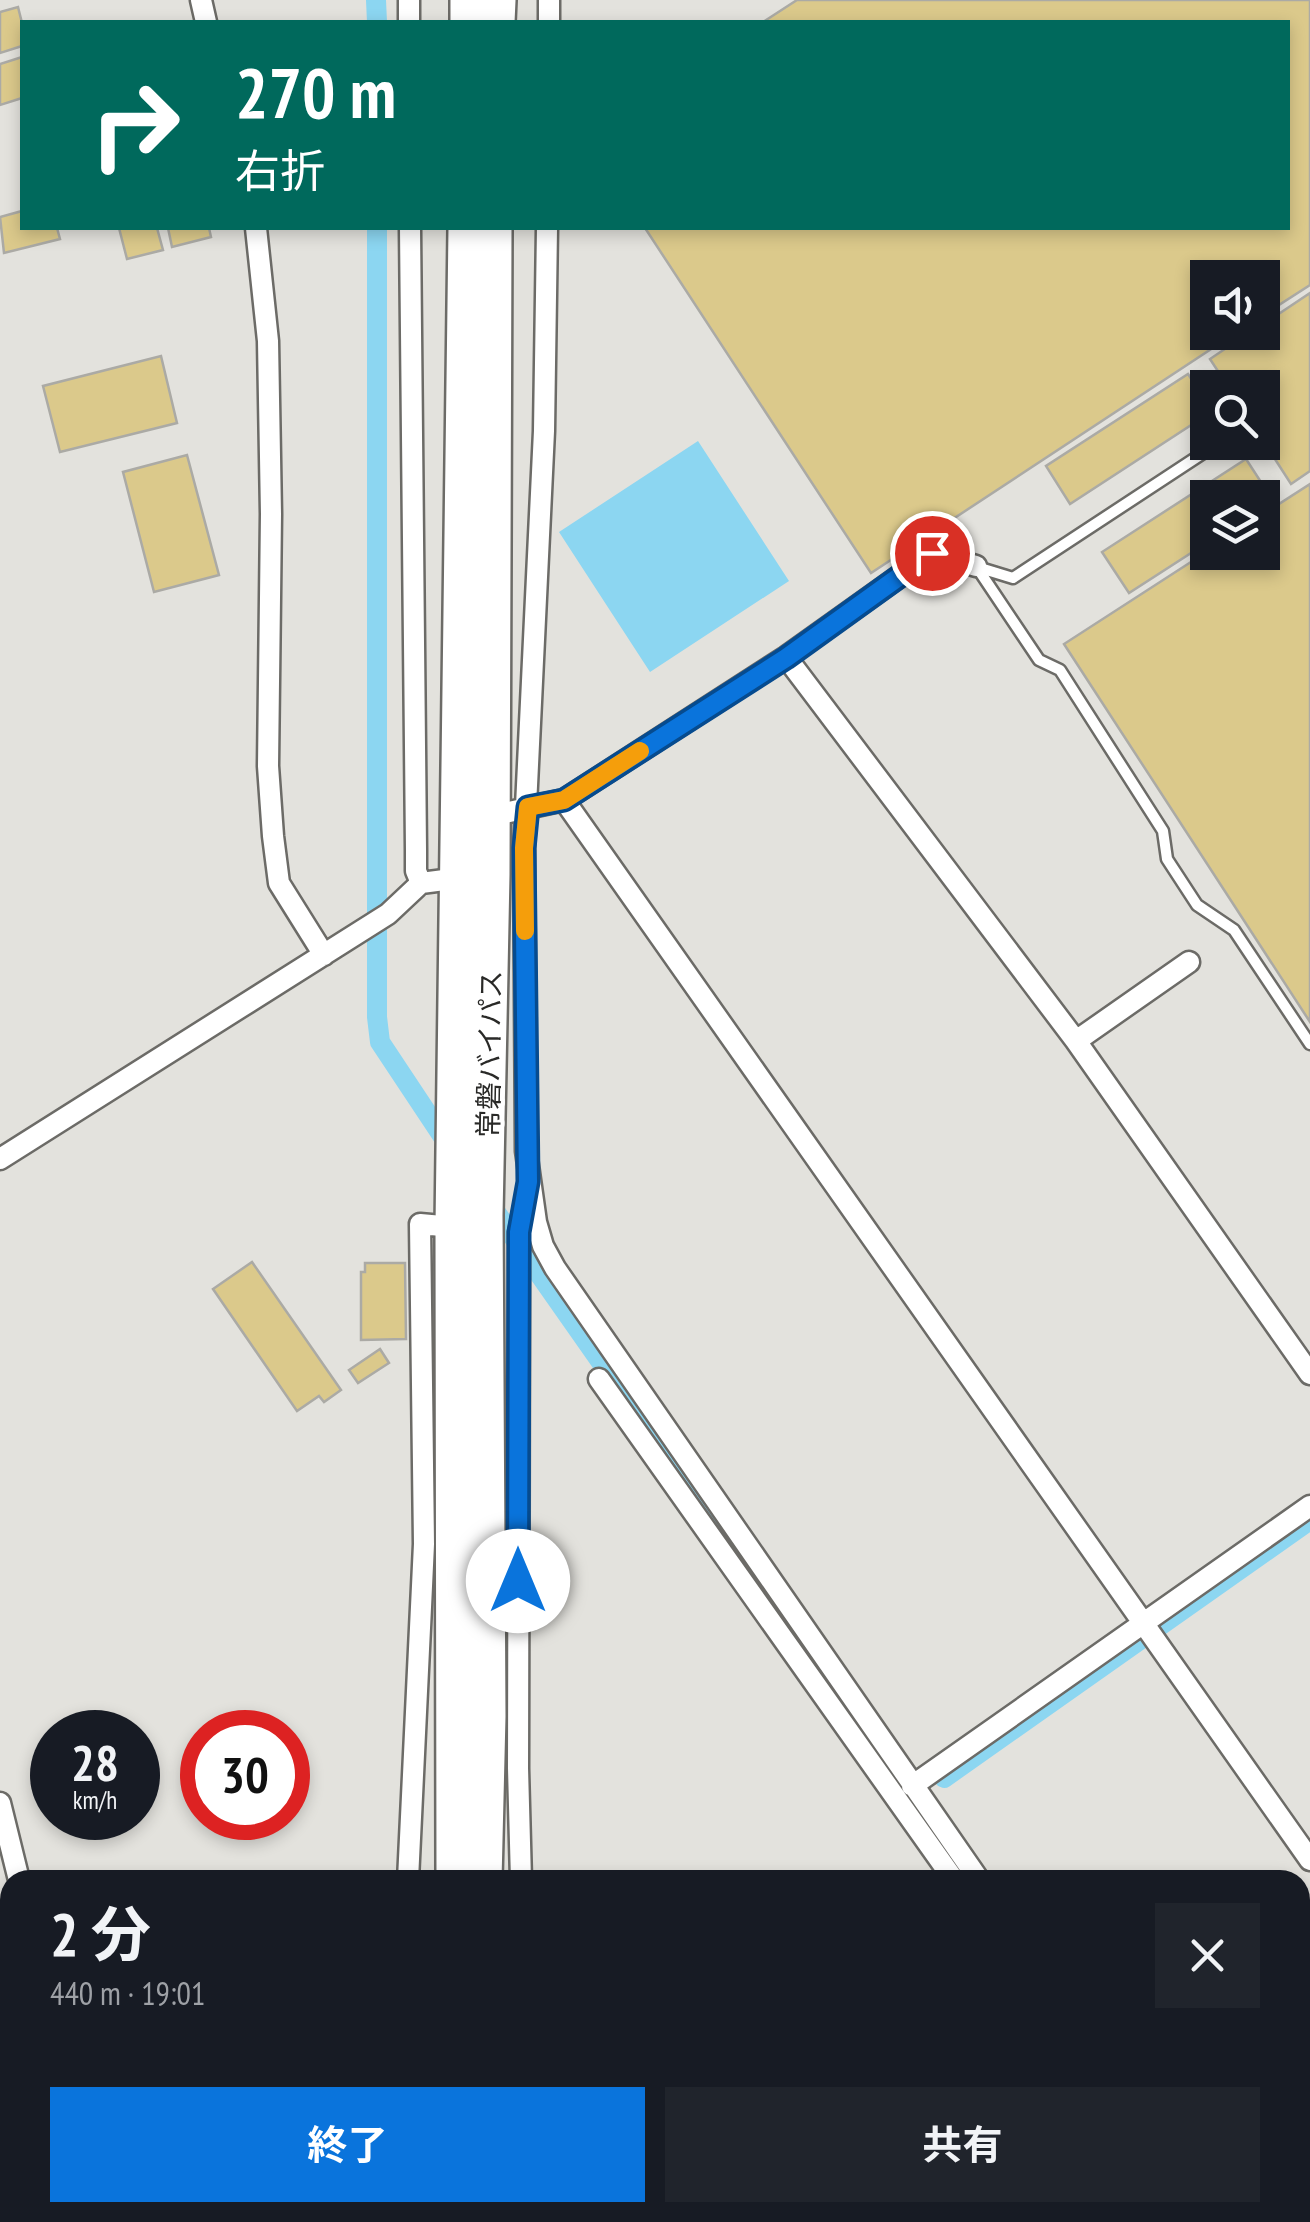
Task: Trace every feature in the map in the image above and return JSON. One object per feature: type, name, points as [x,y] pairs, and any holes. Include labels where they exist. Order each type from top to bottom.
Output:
[{"type":"highway","name":"常磐バイパス","points":[[466,230],[456,1140],[470,1200],[488,1716],[484,1870]]},
{"type":"highway","name":"常磐バイパス","points":[[454,1870],[470,1200],[491,816],[494,230]]},
{"type":"street","points":[[257,230],[268,342],[268,766],[273,836],[279,883],[324,955]]},
{"type":"street","points":[[410,230],[416,871],[421,882]]},
{"type":"street","points":[[521,1870],[519,1232],[528,1182],[524,848],[544,431],[547,230]]},
{"type":"street","points":[[491,816],[564,800],[786,658],[932,553],[976,566]]},
{"type":"street","points":[[786,658],[1076,1041],[1310,1374]]},
{"type":"street","points":[[564,800],[1310,1860]]},
{"type":"street","points":[[0,1159],[388,914],[421,882],[460,878]]},
{"type":"street","points":[[1076,1041],[1189,962]]},
{"type":"street","points":[[528,1182],[543,1246],[556,1268],[914,1800],[949,1870]]},
{"type":"street","points":[[408,1870],[424,1544],[420,1224],[470,1200]]},
{"type":"street","points":[[599,1379],[914,1800],[972,1870]]},
{"type":"street","points":[[914,1800],[1144,1623],[1310,1506]]},
{"type":"street","points":[[0,1804],[16,1870]]},
{"type":"lane","points":[[976,566],[1014,578],[1193,460]]},
{"type":"lane","points":[[976,566],[1039,660],[1060,670],[1163,831],[1167,858],[1197,905],[1234,930],[1310,1044]]},
{"type":"water","points":[[698,441],[789,581],[650,672],[559,532]]},
{"type":"building","points":[[797,0],[1310,0],[1310,285],[1280,304],[1280,260],[1190,260],[1190,350],[1210,350],[871,573],[646,230],[1290,230],[1290,20],[766,20]]},
{"type":"building","points":[[18,7],[21,20],[20,47],[0,53],[0,12]]},
{"type":"building","points":[[20,58],[20,99],[0,105],[0,64]]},
{"type":"building","points":[[20,212],[20,230],[58,230],[60,239],[4,253],[0,217]]},
{"type":"building","points":[[120,230],[158,230],[163,250],[127,259]]},
{"type":"building","points":[[168,230],[209,230],[211,237],[172,247]]},
{"type":"building","points":[[1310,293],[1310,471],[1291,484],[1276,460],[1280,460],[1280,370],[1217,370],[1210,359],[1223,350],[1280,350],[1280,313]]},
{"type":"building","points":[[161,356],[177,423],[60,452],[43,386]]},
{"type":"building","points":[[1188,374],[1190,377],[1190,426],[1070,504],[1046,466]]},
{"type":"building","points":[[187,455],[219,575],[154,592],[123,472]]},
{"type":"building","points":[[1247,460],[1260,480],[1213,480]]},
{"type":"building","points":[[1310,484],[1310,1022],[1064,644],[1190,563],[1190,570],[1280,570],[1280,503]]},
{"type":"building","points":[[1190,495],[1190,554],[1129,593],[1102,552]]},
{"type":"building","points":[[252,1262],[341,1390],[324,1402],[319,1396],[297,1411],[213,1289]]},
{"type":"building","points":[[365,1263],[405,1263],[406,1339],[361,1340],[361,1272],[365,1272]]},
{"type":"building","points":[[380,1349],[389,1363],[358,1383],[349,1370]]},
{"type":"waterway","points":[[376,0],[377,20]]},
{"type":"waterway","points":[[377,230],[377,1017],[380,1042],[451,1149]]},
{"type":"waterway","points":[[488,1201],[822,1677]]},
{"type":"waterway","points":[[944,1778],[1310,1520]]},
{"type":"slow traffic","points":[[525,931],[524,848],[528,807],[564,800],[640,751]]},
{"type":"route","points":[[518,1581],[519,1232],[528,1182],[524,848],[528,807],[564,800],[786,658],[932,553]]}]
